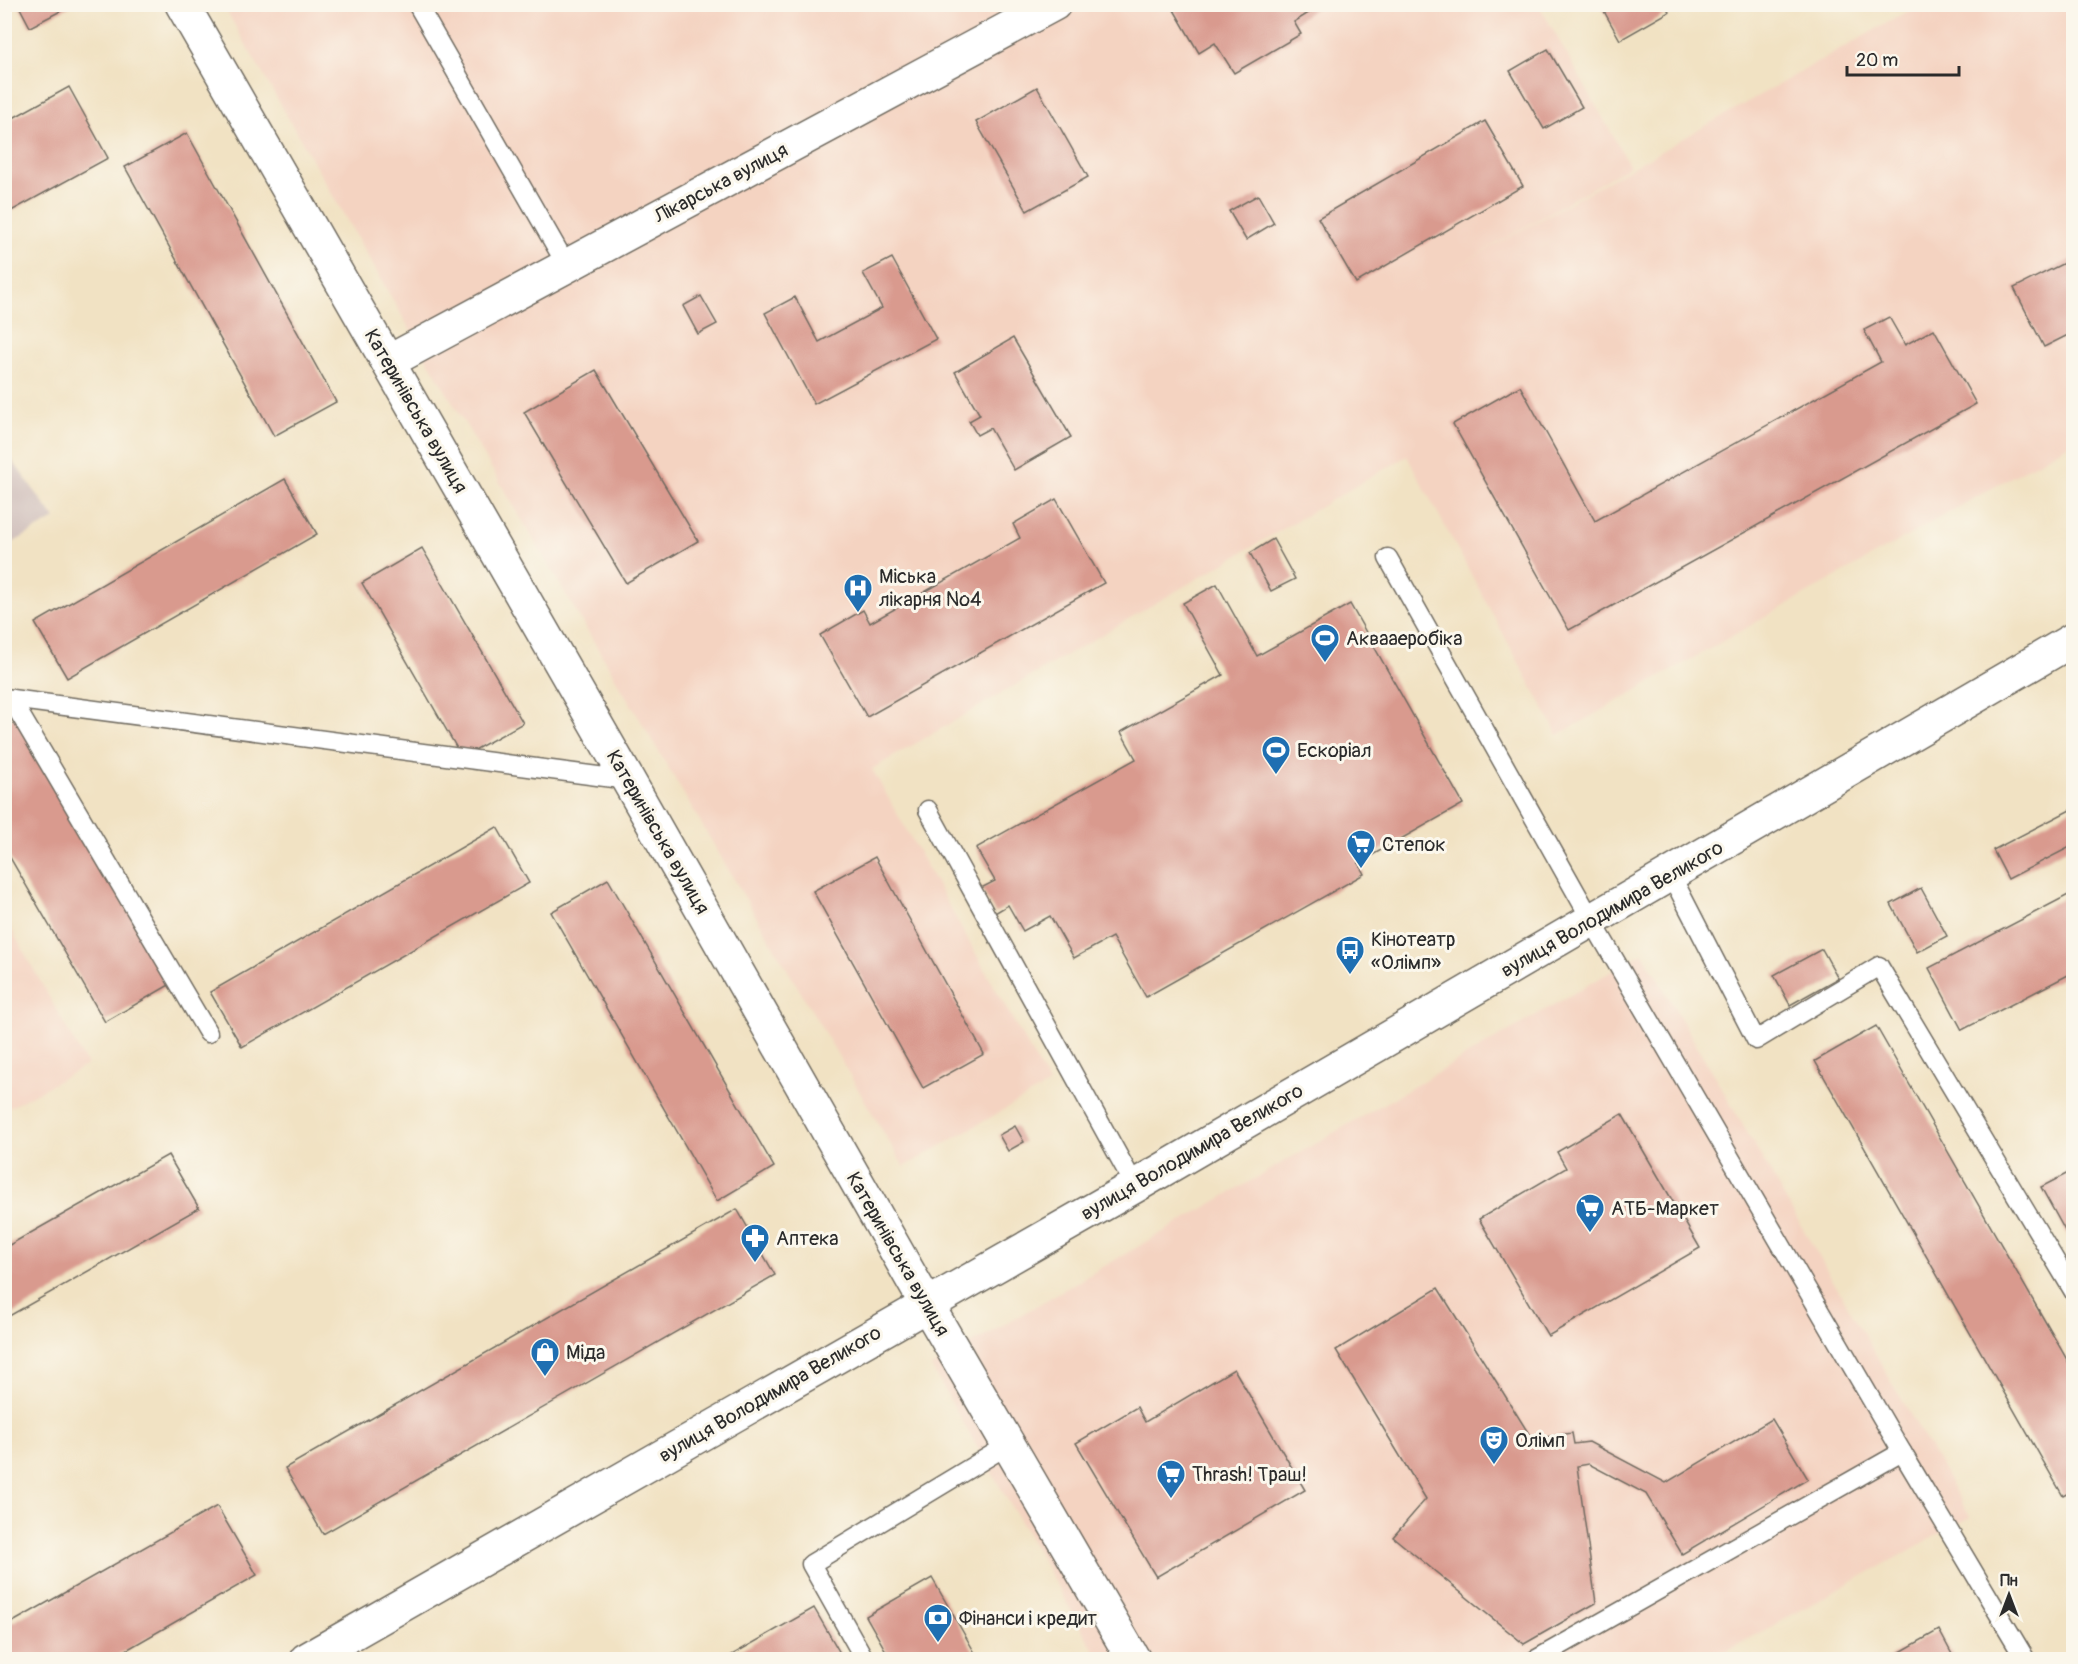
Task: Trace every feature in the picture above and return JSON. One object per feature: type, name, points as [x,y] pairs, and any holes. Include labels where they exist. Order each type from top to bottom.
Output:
[{"type":"street","name":"Катеринівська вулиця","points":[[182,4],[927,1305],[1134,1659]]},
{"type":"street","name":"Лікарська вулиця","points":[[388,362],[1054,4]]},
{"type":"street","name":"вулиця Володимира Великого","points":[[306,1659],[1135,1186],[2073,639]]},
{"type":"lane","points":[[417,4],[567,266]]},
{"type":"lane","points":[[1388,558],[1592,921],[1902,1452],[2026,1659]]},
{"type":"lane","points":[[8,699],[628,780]]},
{"type":"lane","points":[[8,699],[208,1033]]},
{"type":"lane","points":[[928,810],[1135,1186]]},
{"type":"lane","points":[[1671,875],[1756,1040],[1879,966],[2073,1292]]},
{"type":"lane","points":[[865,1659],[811,1564],[1008,1445]]},
{"type":"lane","points":[[1535,1659],[1902,1452]]},
{"type":"shaded area","name":"Міська лікарня №4","points":[[223,5],[1539,5],[1630,166],[1442,275],[1919,5],[2073,5],[2073,442],[1558,735],[1407,456],[872,769],[1049,1084],[904,1167],[424,354]]},
{"type":"shaded area","points":[[4,449],[55,519],[5,547],[4,547]]},
{"type":"shaded area","points":[[4,916],[87,1065],[5,1110],[4,1110]]},
{"type":"shaded area","points":[[1643,953],[1970,1517],[1712,1659],[1099,1659],[931,1367]]},
{"type":"building","points":[[18,4],[74,4],[30,27]]},
{"type":"building","points":[[1184,4],[1323,4],[1294,22],[1301,34],[1234,73],[1215,43],[1199,53],[1174,10]]},
{"type":"building","points":[[1600,4],[1665,4],[1669,12],[1620,40]]},
{"type":"building","points":[[1548,49],[1582,107],[1544,129],[1510,71]]},
{"type":"building","points":[[69,87],[108,158],[4,215],[4,123]]},
{"type":"building","points":[[1037,87],[1088,177],[1027,211],[976,122]]},
{"type":"building","points":[[1485,121],[1523,186],[1356,283],[1318,218]]},
{"type":"building","points":[[187,133],[336,402],[274,436],[125,167]]},
{"type":"building","points":[[1258,195],[1274,223],[1246,240],[1229,211]]},
{"type":"building","points":[[892,258],[936,339],[814,404],[765,313],[795,297],[819,342],[882,308],[863,273]]},
{"type":"building","points":[[2074,258],[2074,332],[2044,347],[2014,288]]},
{"type":"building","points":[[701,296],[717,324],[698,334],[683,306]]},
{"type":"building","points":[[1889,317],[1905,345],[1934,329],[1976,404],[1569,630],[1453,424],[1520,386],[1595,521],[1881,362],[1864,330]]},
{"type":"building","points":[[1013,338],[1071,437],[1014,470],[990,428],[977,435],[969,421],[980,415],[955,372]]},
{"type":"building","points":[[596,370],[698,541],[626,583],[524,412]]},
{"type":"building","points":[[285,479],[317,534],[67,678],[35,623]]},
{"type":"building","points":[[1056,499],[1104,583],[867,717],[820,635],[863,610],[870,623],[1020,538],[1013,524]]},
{"type":"building","points":[[1273,539],[1295,579],[1271,591],[1250,553]]},
{"type":"building","points":[[422,548],[523,723],[462,757],[362,583]]},
{"type":"building","name":"Ескоріал","points":[[1217,584],[1257,656],[1350,604],[1463,804],[1358,863],[1364,874],[1146,997],[1112,937],[1074,958],[1050,916],[1023,931],[1008,905],[995,913],[981,888],[995,881],[976,848],[1136,759],[1121,732],[1223,675],[1183,603]]},
{"type":"building","points":[[16,716],[171,984],[105,1022],[4,847],[4,723]]},
{"type":"building","points":[[2074,808],[2074,845],[2008,879],[1993,850]]},
{"type":"building","points":[[497,827],[529,883],[242,1047],[210,992]]},
{"type":"building","points":[[875,857],[984,1054],[923,1088],[813,891]]},
{"type":"building","points":[[608,879],[774,1167],[717,1201],[551,912]]},
{"type":"building","points":[[1921,888],[1947,936],[1917,952],[1891,904]]},
{"type":"building","points":[[2074,892],[2074,972],[1962,1030],[1929,968]]},
{"type":"building","points":[[1822,949],[1838,978],[1790,1005],[1774,975]]},
{"type":"building","points":[[1876,1026],[2074,1372],[2074,1490],[2063,1496],[1815,1061]]},
{"type":"building","name":"АТБ-Маркет","points":[[1622,1114],[1700,1248],[1548,1336],[1479,1219],[1566,1168],[1557,1152]]},
{"type":"building","points":[[1015,1126],[1024,1142],[1008,1151],[999,1135]]},
{"type":"building","points":[[168,1155],[199,1208],[4,1319],[4,1248]]},
{"type":"building","points":[[2074,1170],[2074,1247],[2041,1187]]},
{"type":"building","points":[[737,1209],[775,1275],[323,1534],[285,1468]]},
{"type":"building","name":"Олімп","points":[[1438,1288],[1532,1439],[1572,1433],[1574,1444],[1589,1442],[1666,1483],[1772,1419],[1808,1479],[1682,1554],[1646,1494],[1589,1464],[1577,1466],[1596,1603],[1524,1644],[1393,1537],[1426,1499],[1336,1350]]},
{"type":"building","points":[[1234,1369],[1305,1490],[1156,1577],[1076,1443],[1137,1407],[1145,1422]]},
{"type":"building","points":[[217,1506],[257,1575],[109,1660],[4,1660],[4,1627]]},
{"type":"building","points":[[932,1578],[979,1660],[891,1660],[866,1616]]},
{"type":"building","points":[[814,1608],[844,1660],[723,1660]]},
{"type":"building","points":[[1939,1630],[1955,1660],[1886,1660]]},
{"type":"place","name":"Міська лікарня №4","points":[[858,614]]},
{"type":"place","name":"Аквааеробіка","points":[[1325,664]]},
{"type":"place","name":"Ескоріал","points":[[1276,776]]},
{"type":"place","name":"Степок","points":[[1361,870]]},
{"type":"place","name":"Кінотеатр «Олімп»","points":[[1350,976]]},
{"type":"place","name":"АТБ-Маркет","points":[[1590,1234]]},
{"type":"place","name":"Аптека","points":[[755,1264]]},
{"type":"place","name":"Міда","points":[[545,1378]]},
{"type":"place","name":"Олімп","points":[[1494,1466]]},
{"type":"place","name":"Thrash! Траш!","points":[[1171,1500]]},
{"type":"place","name":"Фінанси і кредит","points":[[938,1644]]}]
